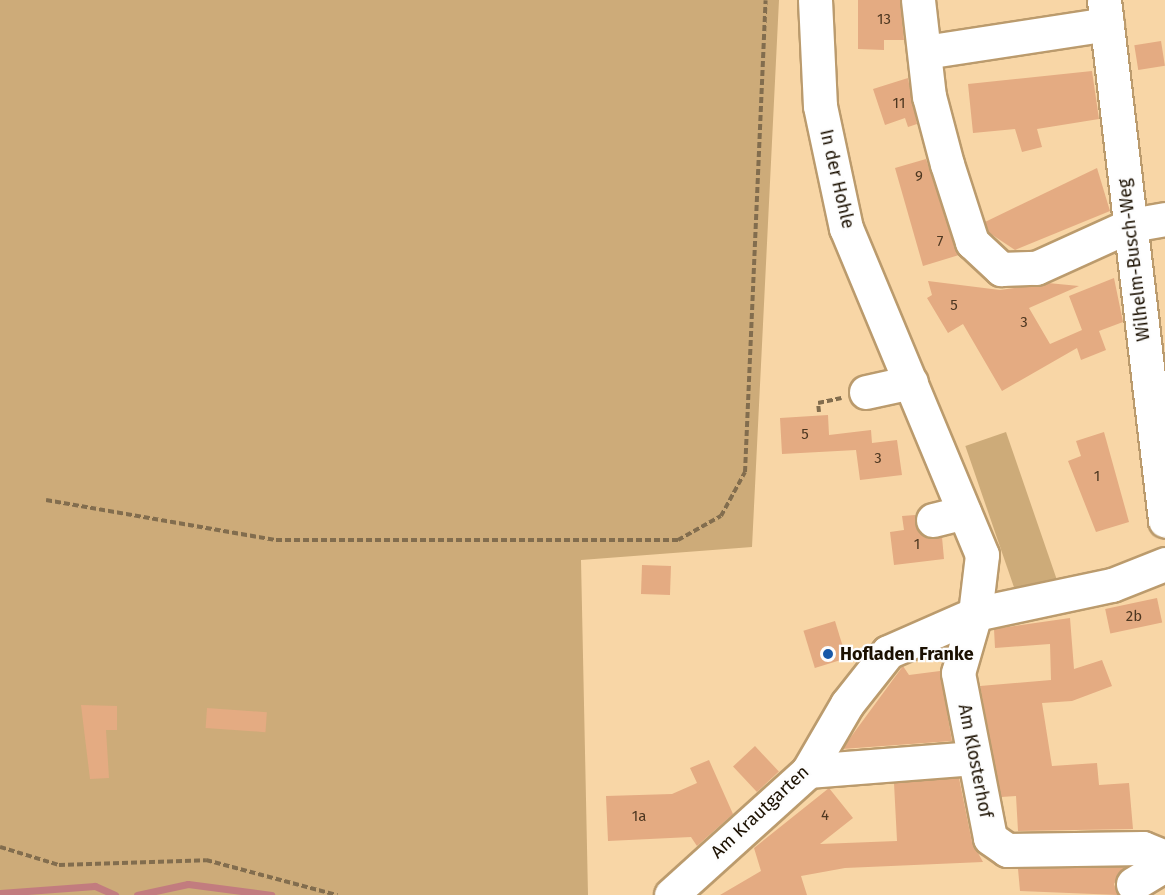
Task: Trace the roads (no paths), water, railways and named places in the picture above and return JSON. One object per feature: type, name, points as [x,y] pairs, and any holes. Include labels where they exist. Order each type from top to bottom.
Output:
[{"type":"street","name":"In der Hohle","points":[[815,0],[820,106],[846,228],[911,382],[949,516],[982,555],[975,614]]},
{"type":"street","points":[[918,0],[929,96],[972,242],[1000,269],[1036,268],[1131,225],[1165,219]]},
{"type":"street","points":[[925,52],[1105,12]]},
{"type":"street","name":"Wilhelm-Busch-Weg","points":[[1105,12],[1165,520]]},
{"type":"street","points":[[866,392],[911,382]]},
{"type":"street","name":"Am Krautgarten","points":[[671,895],[808,771],[847,704],[888,652],[975,614],[1112,585],[1165,564]]},
{"type":"street","name":"Am Klosterhof","points":[[975,614],[958,673],[990,838],[1007,850],[1143,848],[1165,857]]},
{"type":"street","points":[[808,771],[973,758]]},
{"type":"street","points":[[1133,884],[1165,865]]},
{"type":"waterway","points":[[137,895],[188,884],[271,895]]},
{"type":"waterway","points":[[0,893],[95,886],[115,895]]},
{"type":"place","name":"Hofladen Franke","points":[[828,654]]}]
